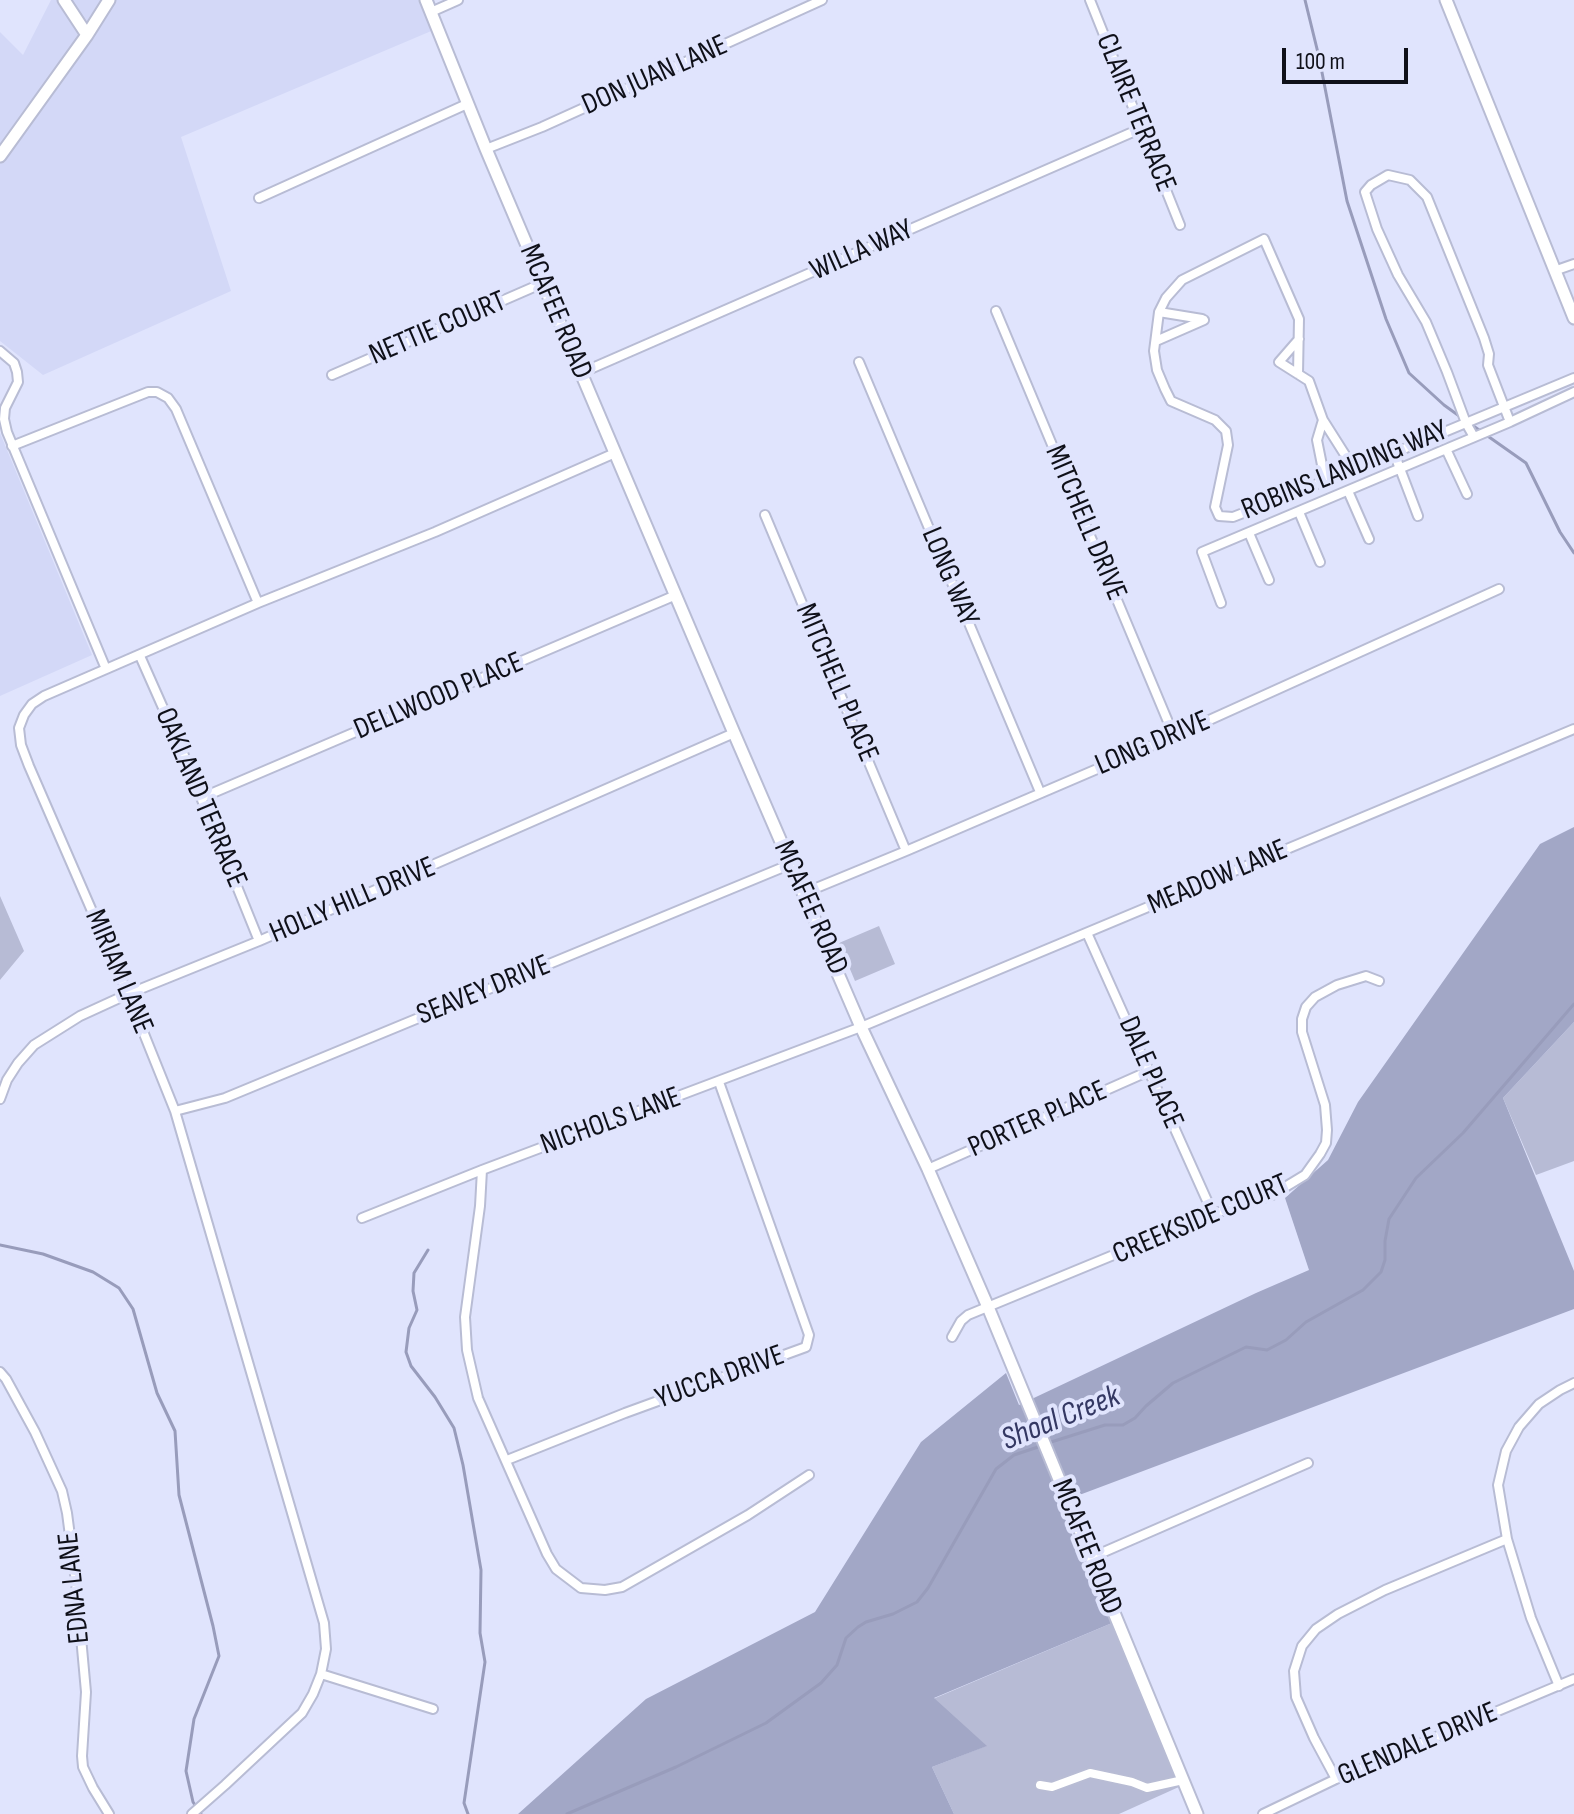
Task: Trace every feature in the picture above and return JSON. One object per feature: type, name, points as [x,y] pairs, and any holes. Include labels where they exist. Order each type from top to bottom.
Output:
[{"type":"street","points":[[64,0],[87,35]]},
{"type":"street","points":[[0,156],[109,0]]},
{"type":"street","name":"MCAFEE ROAD","points":[[426,0],[467,104],[734,733],[861,1027],[988,1307],[1197,1814]]},
{"type":"street","points":[[431,12],[458,0]]},
{"type":"street","name":"DON JUAN LANE","points":[[486,149],[542,127],[822,0]]},
{"type":"street","name":"CLAIRE TERRACE","points":[[1090,0],[1180,225]]},
{"type":"street","points":[[1446,0],[1574,318]]},
{"type":"street","points":[[259,198],[467,104]]},
{"type":"street","name":"WILLA WAY","points":[[581,373],[1142,128]]},
{"type":"street","points":[[1474,437],[1426,322],[1398,275],[1377,229],[1365,192],[1388,175],[1410,180],[1427,197],[1484,338],[1489,354],[1488,365],[1510,422]]},
{"type":"street","name":"ROBINS LANDING WAY","points":[[1300,338],[1299,319],[1264,239],[1182,280],[1166,298],[1159,312],[1154,351],[1157,370],[1171,401],[1215,420],[1226,431],[1228,445],[1215,507],[1219,516],[1233,517],[1574,378]]},
{"type":"street","points":[[1554,271],[1574,264]]},
{"type":"street","name":"NETTIE COURT","points":[[332,375],[543,283]]},
{"type":"street","name":"MITCHELL DRIVE","points":[[996,311],[1174,736]]},
{"type":"street","points":[[1156,341],[1204,320],[1159,312]]},
{"type":"street","points":[[1298,374],[1300,338]]},
{"type":"street","points":[[1300,338],[1279,362],[1309,381],[1323,420],[1354,469]]},
{"type":"street","points":[[0,351],[14,363],[17,372],[18,382],[5,408],[4,419],[12,446],[106,669]]},
{"type":"street","name":"LONG WAY","points":[[859,362],[1040,792]]},
{"type":"street","points":[[12,446],[148,392],[157,392],[168,398],[188,436],[258,603]]},
{"type":"street","name":"ROBINS LANDING WAY","points":[[1221,603],[1202,552],[1574,392]]},
{"type":"street","points":[[1323,420],[1317,440],[1325,480]]},
{"type":"street","points":[[1428,439],[1435,454]]},
{"type":"street","points":[[1446,449],[1467,494]]},
{"type":"street","name":"MIRIAM LANE","points":[[192,1814],[302,1713],[321,1674],[326,1649],[324,1623],[175,1111],[29,766],[19,728],[32,704],[44,696],[615,453]]},
{"type":"street","points":[[1394,453],[1418,516]]},
{"type":"street","points":[[1365,465],[1372,481]]},
{"type":"street","points":[[1348,491],[1369,539]]},
{"type":"street","points":[[1299,512],[1320,562]]},
{"type":"street","name":"MITCHELL PLACE","points":[[765,515],[906,851]]},
{"type":"street","points":[[1249,533],[1269,580]]},
{"type":"street","name":"LONG DRIVE","points":[[804,893],[1174,736],[1499,589]]},
{"type":"street","name":"DELLWOOD PLACE","points":[[201,798],[676,595]]},
{"type":"street","name":"OAKLAND TERRACE","points":[[140,656],[259,941]]},
{"type":"street","name":"MEADOW LANE","points":[[861,1027],[1574,729]]},
{"type":"street","name":"HOLLY HILL DRIVE","points":[[0,1099],[13,1071],[34,1045],[80,1016],[734,733]]},
{"type":"street","name":"SEAVEY DRIVE","points":[[175,1111],[225,1098],[791,864]]},
{"type":"street","name":"DALE PLACE","points":[[1087,933],[1213,1214]]},
{"type":"street","name":"CREEKSIDE COURT","points":[[952,1337],[968,1315],[1213,1214],[1284,1189],[1305,1175],[1326,1143],[1327,1118],[1302,1032],[1306,1007],[1315,997],[1337,985],[1366,976],[1379,981]]},
{"type":"street","name":"NICHOLS LANE","points":[[362,1218],[861,1027]]},
{"type":"street","name":"PORTER PLACE","points":[[928,1169],[1149,1071]]},
{"type":"street","name":"YUCCA DRIVE","points":[[507,1460],[806,1347],[809,1335],[719,1082]]},
{"type":"street","points":[[482,1170],[465,1317],[467,1350],[478,1398],[556,1569],[581,1588],[605,1590],[622,1587],[748,1515],[809,1475]]},
{"type":"street","name":"EDNA LANE","points":[[0,1372],[35,1432],[62,1491],[76,1582],[86,1692],[83,1767],[109,1814]]},
{"type":"street","points":[[1559,1686],[1531,1618],[1507,1539],[1498,1485],[1506,1451],[1519,1427],[1539,1404],[1574,1383]]},
{"type":"street","points":[[1090,1558],[1308,1463]]},
{"type":"street","points":[[1336,1779],[1296,1697],[1294,1671],[1302,1646],[1316,1629],[1338,1614],[1385,1590],[1507,1539]]},
{"type":"street","points":[[321,1674],[433,1709]]},
{"type":"street","name":"GLENDALE DRIVE","points":[[1263,1814],[1336,1779],[1574,1679]]},
{"type":"street","points":[[1040,1785],[1052,1787],[1090,1773],[1147,1788],[1183,1780]]},
{"type":"shaded area","points":[[51,0],[423,0],[436,29],[181,137],[231,291],[43,375],[0,341],[0,32],[23,55]]},
{"type":"shaded area","points":[[0,433],[92,655],[0,696]]},
{"type":"shaded area","points":[[1574,827],[1574,1022],[1503,1098],[1574,1271],[1574,1309],[1058,1503],[1112,1623],[934,1698],[987,1746],[932,1767],[954,1814],[518,1814],[646,1699],[815,1612],[921,1442],[1006,1373],[1019,1405],[1309,1270],[1285,1198],[1328,1160],[1358,1102],[1540,844]]},
{"type":"shaded area","points":[[0,896],[24,951],[0,980]]},
{"type":"shaded area","points":[[879,926],[895,964],[855,981],[839,943]]},
{"type":"shaded area","points":[[1574,1022],[1574,1161],[1536,1175],[1503,1098]]},
{"type":"shaded area","points":[[1112,1623],[1181,1786],[1119,1814],[954,1814],[932,1767],[986,1746],[933,1699]]},
{"type":"waterway","points":[[1305,0],[1347,201],[1386,319],[1409,373],[1462,418]]},
{"type":"waterway","points":[[1472,425],[1526,463],[1560,532],[1574,553]]},
{"type":"waterway","name":"Shoal Creek","points":[[1048,1443],[1105,1425],[1123,1425],[1173,1383],[1246,1347],[1267,1350],[1286,1340],[1306,1322],[1363,1290],[1381,1272],[1389,1219],[1416,1178],[1463,1133],[1574,1004]]},
{"type":"waterway","points":[[0,1245],[43,1254],[93,1272],[119,1288],[133,1309],[157,1393],[175,1431],[179,1495],[219,1656],[194,1719],[186,1771],[193,1802],[201,1814]]},
{"type":"waterway","points":[[428,1250],[414,1273],[413,1291],[417,1310],[409,1328],[406,1352],[411,1366],[454,1428],[481,1570],[480,1633],[485,1662],[464,1803],[468,1814]]},
{"type":"waterway","name":"Shoal Creek","points":[[567,1814],[676,1767],[766,1723],[821,1683],[837,1665],[846,1638],[858,1627],[917,1602],[996,1469],[1014,1455],[1041,1446]]}]
